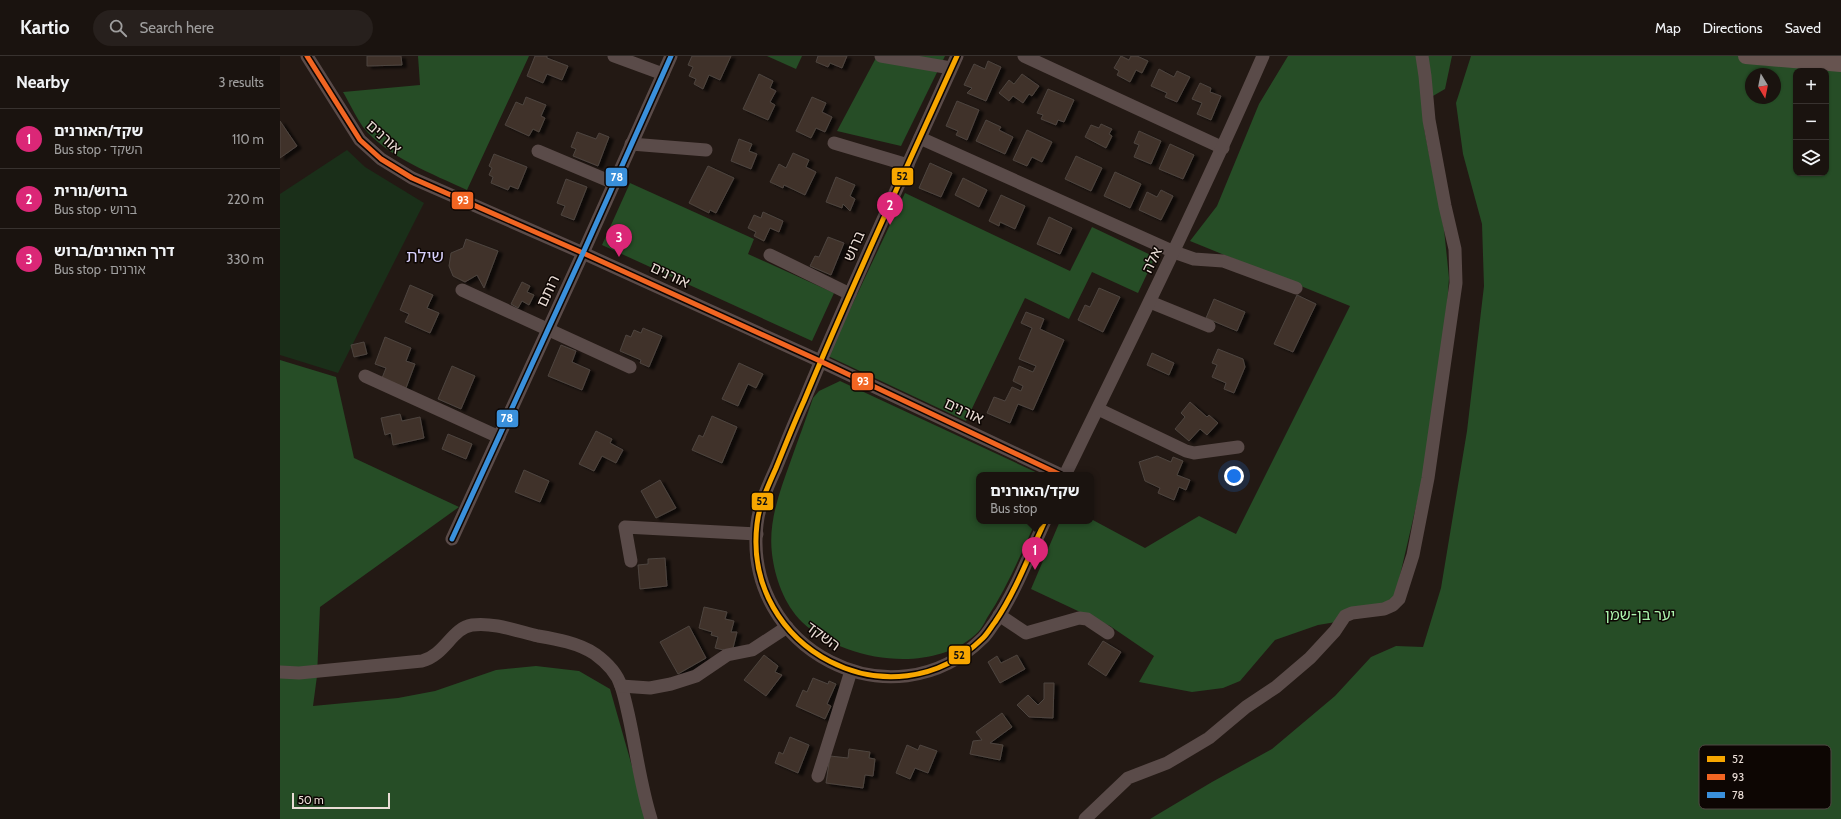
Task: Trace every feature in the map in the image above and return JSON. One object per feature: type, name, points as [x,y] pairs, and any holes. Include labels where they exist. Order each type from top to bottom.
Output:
[{"type":"main road","points":[[1746,56],[1841,64]]},
{"type":"street","name":"אורנים","points":[[307,56],[350,128],[360,140],[381,159],[429,187],[583,253],[820,361],[1055,472]]},
{"type":"street","points":[[614,56],[662,74]]},
{"type":"street","name":"רותם","points":[[452,539],[583,253],[671,56]]},
{"type":"street","points":[[881,56],[952,68]]},
{"type":"street","name":"ברוש","points":[[820,361],[957,56]]},
{"type":"street","points":[[1024,56],[1223,148]]},
{"type":"street","name":"אלה","points":[[1066,472],[1174,252],[1223,148],[1263,56]]},
{"type":"street","points":[[1085,819],[1128,778],[1167,763],[1209,738],[1246,707],[1276,687],[1310,658],[1335,632],[1345,616],[1384,609],[1393,605],[1399,599],[1413,555],[1428,478],[1456,284],[1455,249],[1445,206],[1429,120],[1422,56]]},
{"type":"street","points":[[920,138],[1174,252],[1194,259],[1223,261],[1296,288]]},
{"type":"street","points":[[834,143],[908,165]]},
{"type":"street","points":[[631,144],[706,150]]},
{"type":"street","points":[[538,151],[614,183]]},
{"type":"street","points":[[770,255],[850,294]]},
{"type":"street","points":[[462,290],[630,367]]},
{"type":"street","points":[[1150,302],[1209,326]]},
{"type":"street","name":"השקד","points":[[820,361],[763,498],[757,523],[758,571],[764,591],[787,627],[809,649],[833,663],[851,671],[871,676],[892,677],[914,674],[935,669],[957,658],[984,637],[1000,615],[1008,602],[1044,524]]},
{"type":"street","points":[[365,376],[499,437]]},
{"type":"street","points":[[1098,409],[1186,451],[1194,453],[1238,447]]},
{"type":"street","points":[[631,560],[625,527],[757,534]]},
{"type":"street","points":[[1000,615],[1026,634],[1079,618],[1086,619],[1108,633]]},
{"type":"street","points":[[280,672],[337,670],[422,661],[432,658],[440,652],[460,630],[471,625],[485,625],[558,640],[594,653],[606,663],[621,686],[636,746],[643,788],[651,819]]},
{"type":"street","points":[[621,686],[650,688],[671,684],[696,676],[727,655],[752,650],[787,627]]},
{"type":"street","points":[[818,776],[851,671]]},
{"type":"green space","points":[[418,56],[529,56],[467,190],[411,164],[397,156],[373,138],[355,115],[343,92],[420,85]]},
{"type":"green space","points":[[767,56],[802,56],[796,69]]},
{"type":"green space","points":[[877,56],[945,56],[901,146],[837,131]]},
{"type":"green space","points":[[1288,56],[1452,56],[1445,89],[1426,100],[1424,128],[1444,229],[1449,278],[1445,335],[1427,459],[1395,597],[1384,614],[1318,625],[1275,640],[1240,681],[1223,688],[1192,692],[1139,682],[1154,656],[1110,626],[1031,589],[1059,524],[1094,524],[1094,521],[1145,548],[1199,516],[1236,534],[1350,306],[1190,241],[1217,206],[1259,104]]},
{"type":"green space","name":"יער בן-שמן","points":[[1471,56],[1841,56],[1841,819],[1150,819],[1212,782],[1272,749],[1335,696],[1371,657],[1396,646],[1423,647],[1441,588],[1467,431],[1484,286],[1482,224],[1463,154],[1456,103]]},
{"type":"green space","points":[[347,150],[365,167],[424,203],[338,373],[280,355],[280,194]]},
{"type":"green space","points":[[630,183],[754,239],[748,254],[834,293],[812,341],[602,245]]},
{"type":"green space","points":[[905,193],[1070,271],[1092,227],[1155,257],[1138,293],[1092,272],[1069,319],[1025,298],[966,421],[828,356]]},
{"type":"green space","points":[[280,360],[336,377],[354,458],[459,507],[320,607],[317,676],[313,706],[398,698],[435,691],[496,670],[536,666],[579,671],[610,689],[647,819],[280,819]]},
{"type":"green space","points":[[840,381],[1036,472],[976,472],[976,524],[1035,524],[1001,595],[979,632],[956,648],[935,655],[911,659],[887,658],[863,654],[840,646],[819,635],[802,622],[785,599],[773,563],[771,542],[773,518],[779,495],[813,398],[819,391]]},
{"type":"building","points":[[367,56],[401,56],[402,65],[367,66]]},
{"type":"building","points":[[535,56],[547,56],[547,58],[568,66],[562,80],[547,74],[543,83],[527,76]]},
{"type":"building","points":[[692,56],[731,56],[720,80],[709,75],[703,89],[694,84],[696,79],[689,76],[693,67],[688,65]]},
{"type":"building","points":[[818,56],[847,56],[842,68],[830,63],[828,67],[816,62]]},
{"type":"building","points":[[1121,56],[1129,60],[1131,56],[1137,56],[1148,61],[1142,73],[1136,70],[1130,82],[1117,75],[1119,71],[1114,68]]},
{"type":"building","points":[[988,61],[1001,67],[986,101],[967,93],[972,88],[964,85],[974,64],[985,69]]},
{"type":"building","points":[[1159,69],[1174,77],[1177,71],[1190,77],[1177,102],[1165,97],[1167,93],[1151,86]]},
{"type":"building","points":[[759,74],[773,81],[770,88],[776,91],[770,102],[775,105],[768,120],[743,109]]},
{"type":"building","points":[[1022,74],[1039,86],[1032,96],[1029,94],[1023,103],[1013,96],[1009,101],[999,93],[1009,80],[1014,84]]},
{"type":"building","points":[[1200,83],[1211,88],[1210,92],[1221,96],[1211,120],[1197,114],[1202,103],[1192,99]]},
{"type":"building","points":[[1048,89],[1074,100],[1064,122],[1058,120],[1056,125],[1041,119],[1043,115],[1037,113]]},
{"type":"building","points":[[526,97],[546,105],[541,116],[545,118],[539,132],[533,129],[529,136],[505,125],[516,102],[523,105]]},
{"type":"building","points":[[812,97],[826,103],[822,112],[832,117],[825,132],[816,128],[811,138],[796,131]]},
{"type":"building","points":[[957,101],[979,110],[967,140],[956,135],[958,131],[946,126]]},
{"type":"building","points":[[986,120],[1001,127],[999,130],[1013,137],[1005,154],[976,141]]},
{"type":"building","points":[[280,121],[297,146],[280,158]]},
{"type":"building","points":[[1101,124],[1112,129],[1109,134],[1112,136],[1106,148],[1085,137],[1091,125],[1099,128]]},
{"type":"building","points":[[1027,130],[1052,142],[1042,162],[1032,157],[1027,166],[1013,160]]},
{"type":"building","points":[[1139,131],[1161,141],[1151,164],[1134,157],[1139,145],[1134,143]]},
{"type":"building","points":[[577,132],[596,139],[599,133],[609,137],[598,166],[573,156],[576,149],[571,147]]},
{"type":"building","points":[[739,139],[752,144],[749,151],[757,154],[751,169],[731,161]]},
{"type":"building","points":[[1170,144],[1194,155],[1183,179],[1159,169]]},
{"type":"building","points":[[793,153],[809,160],[806,167],[816,172],[805,195],[784,185],[783,188],[770,182],[779,164],[786,168]]},
{"type":"building","points":[[494,154],[527,167],[518,189],[510,186],[508,190],[491,183],[493,177],[489,175],[492,168],[489,166]]},
{"type":"building","points":[[1076,156],[1102,168],[1091,191],[1065,179]]},
{"type":"building","points":[[930,163],[952,173],[941,197],[919,188]]},
{"type":"building","points":[[708,166],[734,178],[716,213],[710,210],[709,213],[689,203]]},
{"type":"building","points":[[1115,172],[1141,184],[1130,208],[1104,196]]},
{"type":"building","points":[[836,177],[855,185],[850,196],[855,199],[850,211],[843,204],[842,208],[826,202]]},
{"type":"building","points":[[963,178],[987,190],[979,207],[955,195]]},
{"type":"building","points":[[566,179],[587,187],[574,220],[561,215],[565,206],[557,203]]},
{"type":"building","points":[[1161,190],[1173,196],[1161,220],[1139,210],[1147,192],[1157,197]]},
{"type":"building","points":[[1001,195],[1025,206],[1015,229],[1000,222],[999,226],[989,221]]},
{"type":"building","points":[[763,212],[783,221],[779,232],[770,228],[764,241],[754,236],[756,232],[748,228],[754,215],[761,218]]},
{"type":"building","points":[[1049,217],[1072,228],[1060,254],[1037,244]]},
{"type":"building","points":[[828,237],[844,243],[831,275],[810,266],[815,256],[819,257]]},
{"type":"building","points":[[466,239],[498,251],[484,288],[477,275],[465,282],[453,276],[449,266],[451,253],[463,248]]},
{"type":"building","points":[[522,282],[530,286],[527,292],[534,295],[529,305],[522,301],[518,308],[511,304]]},
{"type":"building","points":[[410,285],[433,295],[427,308],[439,313],[430,333],[405,322],[409,314],[400,310]]},
{"type":"building","points":[[1099,288],[1120,297],[1103,332],[1078,320],[1085,305],[1090,307]]},
{"type":"building","points":[[1297,295],[1316,304],[1293,352],[1274,344]]},
{"type":"building","points":[[1214,299],[1245,312],[1237,331],[1206,318]]},
{"type":"building","points":[[1026,312],[1044,319],[1040,329],[1064,340],[1033,410],[1018,404],[1010,423],[987,413],[994,397],[1005,401],[1012,387],[1021,391],[1023,386],[1013,381],[1019,366],[1033,372],[1036,366],[1019,359],[1032,328],[1021,323]]},
{"type":"building","points":[[643,328],[662,336],[649,367],[640,363],[641,360],[620,351],[626,335],[631,337],[634,330],[641,333]]},
{"type":"building","points":[[385,337],[411,348],[406,361],[415,364],[406,388],[382,378],[386,368],[375,364]]},
{"type":"building","points":[[364,342],[367,354],[354,357],[351,345]]},
{"type":"building","points":[[561,345],[576,351],[572,362],[590,370],[582,390],[548,376]]},
{"type":"building","points":[[1218,349],[1243,359],[1245,367],[1234,393],[1224,389],[1226,383],[1212,377],[1217,365],[1212,363]]},
{"type":"building","points":[[1152,353],[1174,363],[1169,375],[1147,365]]},
{"type":"building","points":[[739,363],[763,374],[756,388],[748,384],[738,406],[722,399]]},
{"type":"building","points":[[452,366],[475,376],[461,409],[438,399]]},
{"type":"building","points":[[1190,402],[1207,417],[1209,415],[1218,423],[1207,435],[1200,429],[1189,441],[1175,429],[1185,417],[1181,413]]},
{"type":"building","points":[[400,414],[402,421],[420,417],[424,438],[393,445],[391,433],[385,435],[381,418]]},
{"type":"building","points":[[712,416],[737,427],[722,463],[692,450],[699,435],[703,437]]},
{"type":"building","points":[[596,431],[612,439],[610,443],[623,450],[616,463],[602,456],[594,471],[579,464]]},
{"type":"building","points":[[448,434],[472,444],[466,459],[442,449]]},
{"type":"building","points":[[1157,456],[1171,462],[1173,457],[1183,461],[1177,475],[1190,480],[1186,490],[1179,487],[1174,500],[1158,493],[1160,488],[1145,481],[1139,462]]},
{"type":"building","points":[[524,470],[549,481],[540,502],[515,492]]},
{"type":"building","points":[[660,480],[676,508],[656,518],[641,491]]},
{"type":"building","points":[[665,558],[667,586],[640,589],[638,565],[648,564],[648,559]]},
{"type":"building","points":[[704,607],[727,612],[725,619],[734,621],[731,632],[737,632],[732,652],[715,648],[718,637],[711,635],[712,632],[699,628]]},
{"type":"building","points":[[689,626],[706,658],[678,674],[660,642]]},
{"type":"building","points":[[1103,641],[1121,652],[1106,676],[1088,664]]},
{"type":"building","points":[[764,655],[778,666],[775,672],[782,675],[766,696],[744,680]]},
{"type":"building","points":[[1017,655],[1025,669],[1000,683],[988,662],[997,656],[1001,663]]},
{"type":"building","points":[[813,678],[828,684],[829,681],[836,684],[827,704],[831,706],[825,719],[796,706],[803,690],[807,692]]},
{"type":"building","points":[[1044,683],[1054,683],[1053,718],[1029,717],[1017,705],[1028,695],[1038,705],[1044,699]]},
{"type":"building","points":[[1002,713],[1012,727],[990,743],[1003,745],[1000,760],[970,754],[973,741],[982,740],[976,732]]},
{"type":"building","points":[[790,737],[809,745],[798,773],[775,763],[779,752],[783,754]]},
{"type":"building","points":[[907,745],[918,750],[920,745],[937,751],[928,773],[915,768],[910,779],[896,773]]},
{"type":"building","points":[[849,749],[870,752],[869,758],[875,759],[873,776],[865,775],[863,788],[826,783],[830,756],[848,758]]},
{"type":"transit line","name":"93","points":[[307,56],[360,140],[381,159],[412,178],[583,253],[820,361],[1055,472]]},
{"type":"transit line","name":"78","points":[[452,539],[583,253],[671,56]]},
{"type":"transit line","name":"52","points":[[957,56],[841,314],[764,496],[757,524],[759,568],[773,607],[798,639],[830,662],[868,674],[907,676],[947,664],[985,636],[1003,610],[1022,573],[1044,524]]},
{"type":"place","name":"ברוש/נורית","points":[[890,225]]},
{"type":"place","name":"דרך האורנים/ברוש","points":[[619,257]]},
{"type":"place","name":"שקד/האורנים","points":[[1035,570]]},
{"type":"district","name":"שילת","points":[[425,256]]}]
